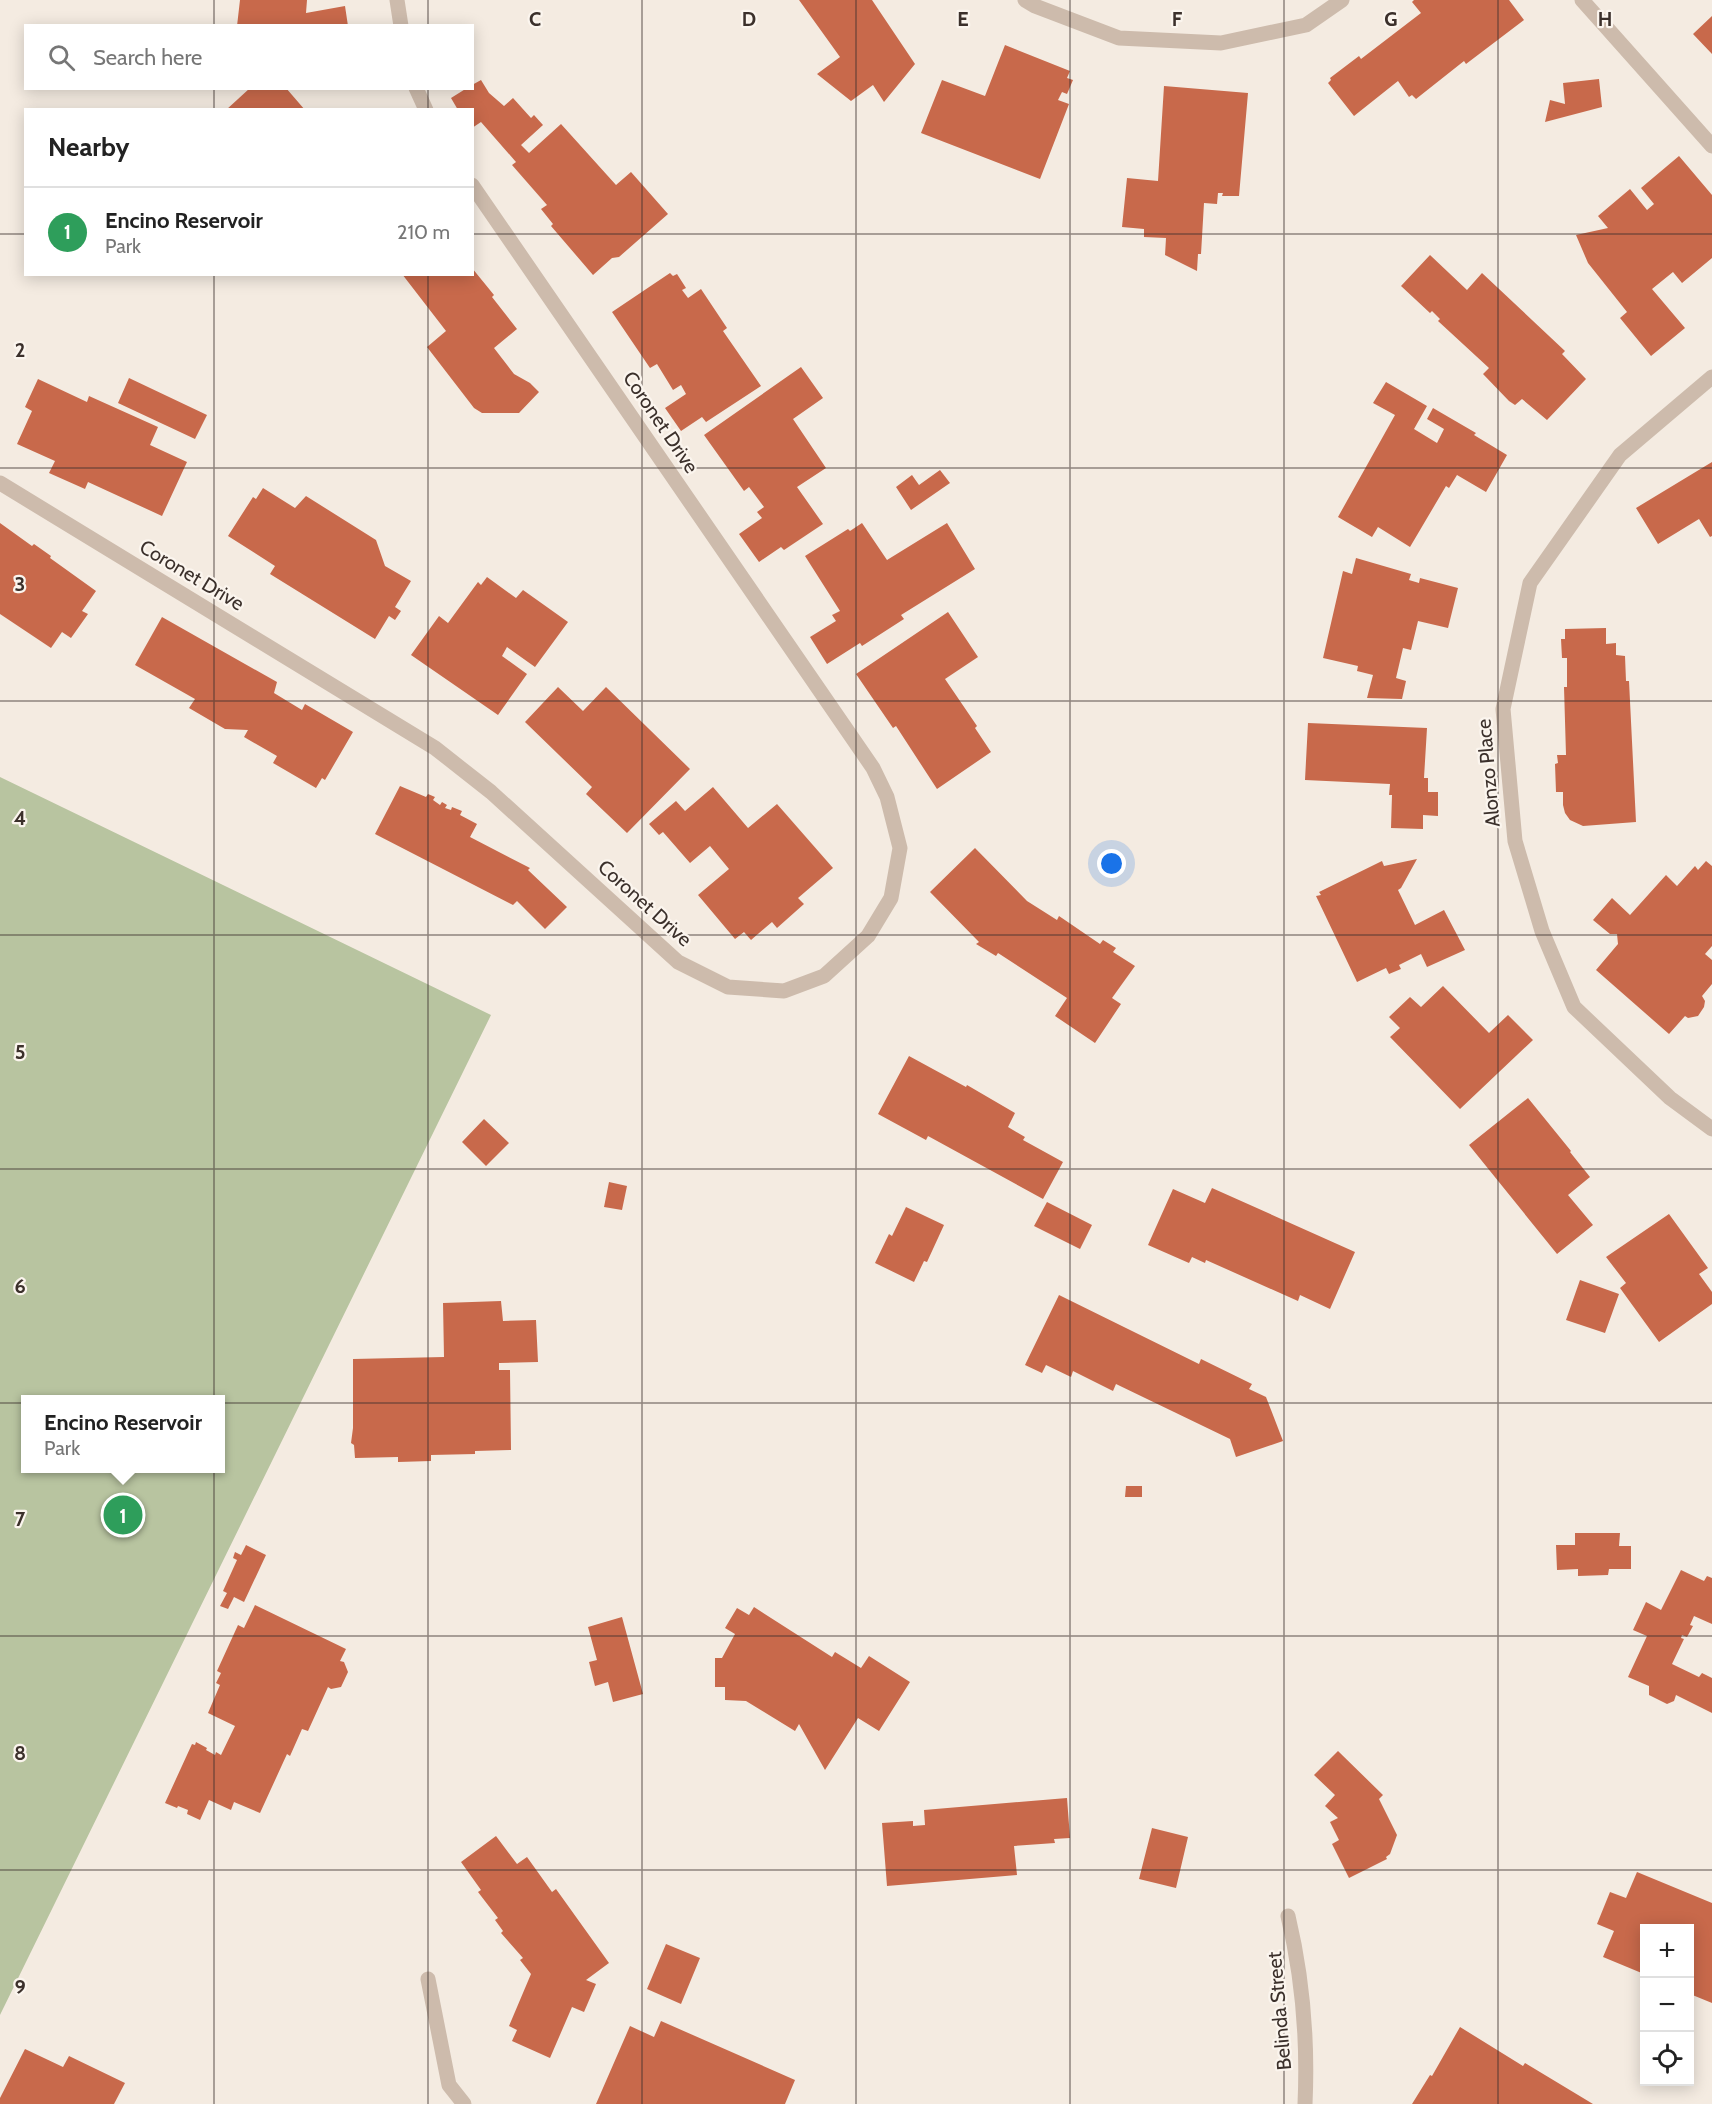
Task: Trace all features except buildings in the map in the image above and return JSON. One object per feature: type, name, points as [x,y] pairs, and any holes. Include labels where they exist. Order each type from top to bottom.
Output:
[{"type":"street","points":[[397,0],[401,24]]},
{"type":"street","points":[[1025,0],[1035,6],[1119,38],[1221,44],[1306,25],[1342,0]]},
{"type":"street","points":[[1582,0],[1712,146]]},
{"type":"street","points":[[417,90],[425,108]]},
{"type":"street","name":"Coronet Drive","points":[[0,483],[435,748],[491,792],[678,962],[728,987],[784,992],[824,975],[868,936],[891,898],[900,848],[887,797],[873,768],[474,188]]},
{"type":"street","name":"Alonzo Place","points":[[1712,378],[1620,455],[1530,583],[1503,709],[1515,840],[1542,931],[1574,1007],[1670,1098],[1712,1129]]},
{"type":"street","name":"Belinda Street","points":[[1288,1916],[1299,1961],[1308,2056],[1305,2104]]},
{"type":"street","points":[[428,1979],[449,2085],[464,2104]]},
{"type":"green space","points":[[0,777],[491,1015],[0,2015]]},
{"type":"place","name":"Encino Reservoir","points":[[123,1515]]}]
